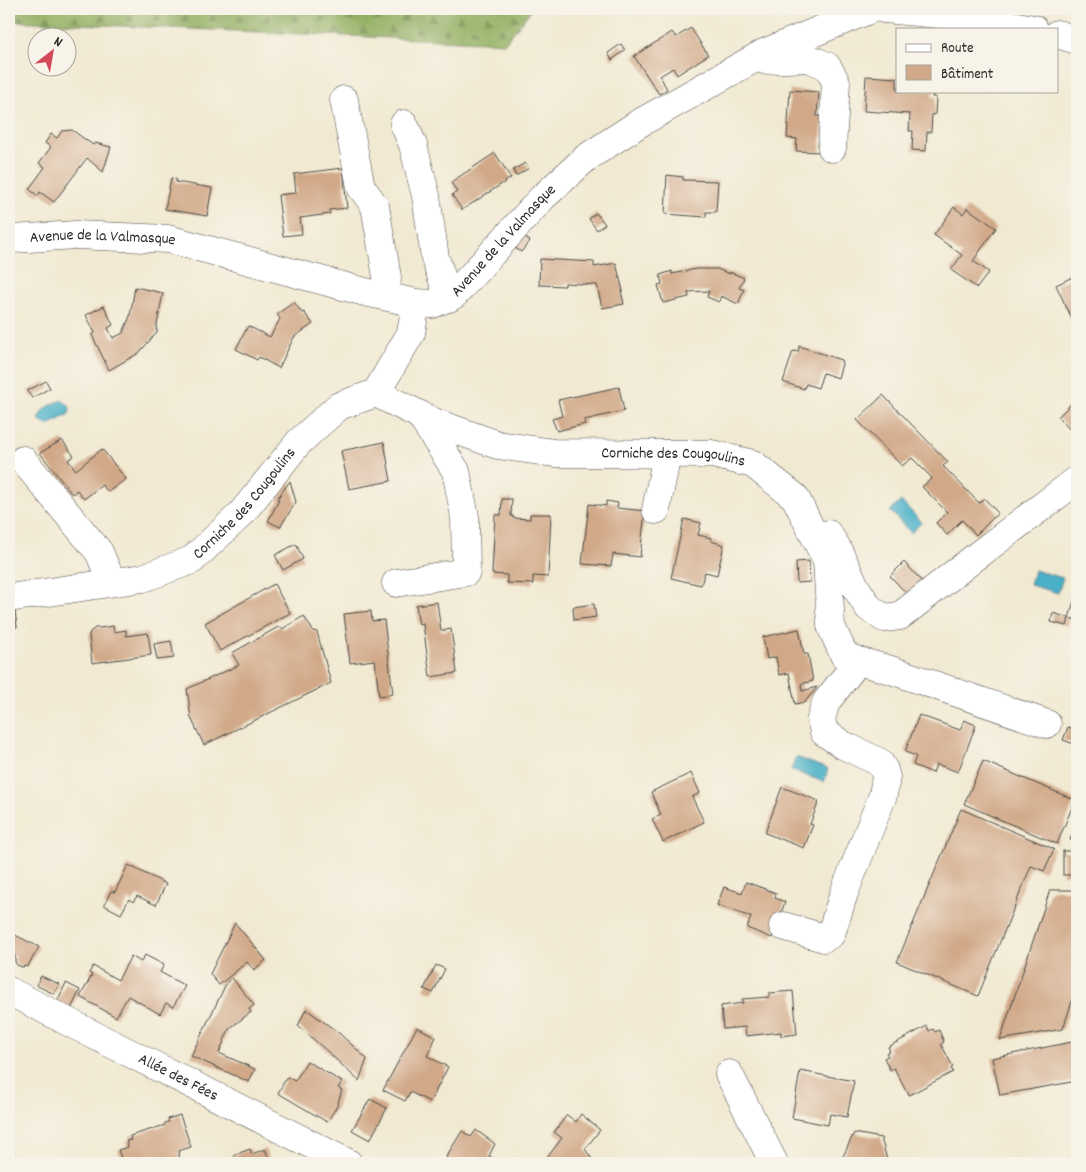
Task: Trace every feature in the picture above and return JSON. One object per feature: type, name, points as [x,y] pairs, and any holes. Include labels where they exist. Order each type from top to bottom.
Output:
[{"type":"street","name":"Avenue de la Valmasque","points":[[9,240],[13,238],[76,235],[168,239],[365,292],[416,303],[434,304],[454,295],[542,198],[586,158],[638,124],[764,53],[871,9]]},
{"type":"street","points":[[884,9],[961,16],[1028,28]]},
{"type":"street","points":[[1058,34],[1077,40]]},
{"type":"street","points":[[755,58],[764,60],[808,58],[827,66],[836,82],[832,148]]},
{"type":"street","points":[[344,100],[361,187],[375,206],[387,277],[386,296]]},
{"type":"street","points":[[404,124],[413,145],[426,196],[435,258],[449,298]]},
{"type":"street","points":[[376,393],[411,333],[416,303]]},
{"type":"street","name":"Corniche des Cougoulins","points":[[9,598],[143,578],[192,560],[240,514],[299,442],[339,406],[376,393],[436,423],[498,445],[554,453],[712,454],[753,464],[795,497],[827,561],[831,626],[844,655],[858,662],[891,670],[1047,724]]},
{"type":"street","points":[[396,583],[466,572],[465,517],[456,471],[420,415]]},
{"type":"street","points":[[656,510],[667,454]]},
{"type":"street","points":[[23,460],[99,552],[112,582]]},
{"type":"street","points":[[800,507],[817,520],[836,546],[868,608],[884,618],[900,616],[1077,480]]},
{"type":"street","points":[[783,926],[824,938],[831,934],[844,893],[883,795],[886,777],[879,762],[843,745],[824,732],[821,719],[826,702],[858,662]]},
{"type":"street","name":"Allée des Fées","points":[[9,991],[348,1163]]},
{"type":"street","points":[[729,1074],[774,1163]]},
{"type":"path","points":[[9,1151],[27,1163]]},
{"type":"green space","points":[[9,9],[532,9],[505,43],[9,21]]},
{"type":"water","points":[[61,400],[69,405],[69,414],[49,425],[40,421],[43,410]]},
{"type":"water","points":[[901,501],[922,522],[911,533],[890,511]]},
{"type":"water","points":[[1034,570],[1063,578],[1058,593],[1030,585]]},
{"type":"water","points":[[796,757],[828,769],[824,782],[791,770]]},
{"type":"building","points":[[691,28],[708,55],[677,75],[673,68],[660,76],[667,89],[659,94],[634,56],[672,32],[676,37]]},
{"type":"building","points":[[621,44],[625,50],[612,60],[608,53]]},
{"type":"building","points":[[866,76],[896,78],[896,92],[933,92],[932,97],[936,97],[935,115],[932,114],[931,132],[927,132],[926,151],[912,150],[913,131],[909,131],[910,114],[864,111]]},
{"type":"building","points":[[790,90],[819,92],[817,116],[823,117],[820,152],[796,151],[797,139],[787,138]]},
{"type":"building","points":[[72,130],[93,145],[95,143],[111,147],[103,172],[87,158],[54,202],[40,192],[38,196],[29,189],[45,167],[39,163],[51,147],[45,143],[51,134],[57,138],[62,131]]},
{"type":"building","points":[[495,153],[511,178],[462,210],[452,195],[457,192],[451,182]]},
{"type":"building","points":[[525,163],[529,168],[516,176],[513,170]]},
{"type":"building","points":[[343,168],[347,208],[329,210],[330,214],[300,218],[302,234],[283,236],[278,195],[296,193],[294,174]]},
{"type":"building","points":[[667,175],[683,177],[683,180],[718,181],[716,212],[706,212],[706,217],[665,214]]},
{"type":"building","points":[[171,178],[176,179],[176,182],[212,188],[207,216],[165,209]]},
{"type":"building","points":[[954,207],[963,214],[967,208],[996,228],[973,261],[989,272],[977,288],[951,270],[962,255],[934,235]]},
{"type":"building","points":[[596,213],[605,224],[597,230],[589,219]]},
{"type":"building","points":[[523,236],[530,241],[521,252],[514,247]]},
{"type":"building","points":[[540,259],[594,262],[594,267],[616,263],[623,291],[621,291],[624,304],[602,308],[597,285],[565,283],[565,286],[539,285]]},
{"type":"building","points":[[696,269],[717,269],[744,278],[739,288],[744,290],[738,304],[721,296],[719,302],[707,297],[709,291],[688,292],[689,297],[663,303],[658,285],[662,284],[660,275],[672,271],[672,274]]},
{"type":"building","points":[[1077,275],[1077,328],[1056,285]]},
{"type":"building","points":[[135,287],[163,293],[156,330],[158,331],[139,353],[109,370],[92,335],[95,333],[86,315],[104,306],[113,325],[108,328],[113,338],[123,333],[130,316]]},
{"type":"building","points":[[294,302],[313,324],[294,337],[279,368],[259,357],[257,360],[236,349],[248,326],[270,337],[280,319],[277,314]]},
{"type":"building","points":[[799,346],[841,360],[842,364],[838,378],[823,373],[818,388],[806,384],[804,389],[783,382],[793,351],[798,352]]},
{"type":"building","points":[[46,381],[50,388],[32,398],[27,391]]},
{"type":"building","points":[[619,387],[624,411],[584,420],[585,424],[557,431],[552,419],[562,416],[558,400]]},
{"type":"building","points":[[883,395],[948,462],[943,466],[979,503],[984,498],[998,513],[976,535],[962,520],[947,535],[936,523],[947,512],[922,487],[932,478],[912,458],[902,466],[857,420]]},
{"type":"building","points":[[1077,398],[1077,437],[1058,417]]},
{"type":"building","points":[[62,440],[74,456],[68,460],[76,470],[102,449],[126,479],[108,492],[102,485],[84,499],[77,490],[72,494],[40,453]]},
{"type":"building","points":[[384,442],[391,481],[349,489],[341,451]]},
{"type":"building","points":[[290,481],[296,502],[280,527],[268,521],[279,500],[277,499]]},
{"type":"building","points":[[502,499],[512,499],[511,516],[513,518],[530,519],[530,514],[551,514],[548,577],[533,576],[533,584],[507,583],[507,575],[492,574],[495,515],[501,515]]},
{"type":"building","points":[[606,501],[618,503],[617,508],[645,511],[640,557],[613,554],[611,566],[582,564],[589,504],[606,506]]},
{"type":"building","points":[[684,519],[701,523],[698,535],[711,538],[711,541],[724,545],[717,575],[705,572],[701,585],[671,578]]},
{"type":"building","points":[[296,544],[303,559],[283,570],[275,555]]},
{"type":"building","points":[[809,561],[810,582],[797,583],[796,562]]},
{"type":"building","points":[[904,562],[923,582],[909,596],[890,576]]},
{"type":"building","points":[[274,584],[290,613],[220,651],[205,623]]},
{"type":"building","points":[[1077,591],[1077,620],[1069,618]]},
{"type":"building","points":[[437,602],[441,631],[451,629],[457,673],[430,677],[423,624],[419,625],[416,605]]},
{"type":"building","points":[[594,604],[596,617],[574,620],[573,607]]},
{"type":"building","points":[[15,611],[17,627],[9,628],[9,612]]},
{"type":"building","points":[[371,611],[372,621],[384,620],[393,694],[379,696],[375,660],[350,663],[344,614]]},
{"type":"building","points":[[1053,613],[1069,618],[1067,626],[1051,622]]},
{"type":"building","points":[[304,616],[313,631],[317,632],[331,683],[204,745],[191,718],[187,689],[239,665],[232,653],[280,626],[282,629]]},
{"type":"building","points":[[113,626],[114,632],[126,630],[126,636],[148,633],[151,655],[92,663],[90,632],[95,628]]},
{"type":"building","points":[[799,629],[804,654],[808,654],[813,681],[801,684],[802,691],[817,687],[805,702],[795,704],[789,673],[779,675],[776,657],[767,659],[763,637]]},
{"type":"building","points":[[171,641],[174,658],[157,660],[154,644]]},
{"type":"building","points":[[919,715],[960,730],[964,720],[976,725],[958,772],[936,764],[933,773],[913,765],[916,756],[905,752]]},
{"type":"building","points":[[1068,727],[1077,730],[1077,745],[1063,740]]},
{"type":"building","points":[[983,761],[1075,800],[1057,844],[964,804]]},
{"type":"building","points":[[691,773],[700,793],[692,797],[704,822],[663,842],[652,819],[661,815],[651,792]]},
{"type":"building","points":[[782,787],[819,801],[810,824],[813,825],[804,848],[765,833]]},
{"type":"building","points":[[961,809],[1054,849],[1044,871],[1031,866],[978,996],[897,962]]},
{"type":"building","points":[[1077,822],[1077,840],[1070,840]]},
{"type":"building","points":[[1063,851],[1077,851],[1077,875],[1063,875]]},
{"type":"building","points":[[128,865],[166,884],[156,905],[137,896],[133,902],[129,899],[121,914],[104,905],[111,891],[115,892]]},
{"type":"building","points":[[746,882],[776,893],[775,898],[785,902],[772,938],[747,928],[751,917],[717,905],[724,887],[742,893]]},
{"type":"building","points":[[1050,890],[1077,890],[1077,986],[1063,1029],[1000,1040]]},
{"type":"building","points":[[235,923],[266,960],[254,970],[247,962],[219,985],[210,974]]},
{"type":"building","points":[[9,924],[13,926],[9,932]]},
{"type":"building","points":[[9,932],[39,947],[28,966],[22,967],[15,962],[15,955],[9,951]]},
{"type":"building","points":[[145,955],[164,965],[160,972],[185,986],[173,1007],[166,1003],[160,1014],[128,996],[116,1017],[80,997],[92,975],[89,973],[93,966],[118,980],[131,956],[141,962]]},
{"type":"building","points":[[436,965],[445,969],[433,993],[424,989]]},
{"type":"building","points":[[41,976],[59,984],[54,994],[36,985]]},
{"type":"building","points":[[232,978],[254,1005],[249,1009],[251,1012],[229,1029],[219,1053],[255,1069],[249,1082],[191,1056],[227,982]]},
{"type":"building","points":[[66,983],[80,990],[69,1013],[55,1006]]},
{"type":"building","points":[[793,991],[797,1034],[781,1036],[781,1032],[746,1036],[745,1027],[723,1029],[721,1006],[743,1003],[742,999],[769,997],[769,993]]},
{"type":"building","points":[[306,1009],[339,1033],[367,1059],[359,1081],[298,1026]]},
{"type":"building","points":[[927,1026],[929,1031],[933,1029],[935,1032],[939,1030],[944,1042],[941,1044],[953,1067],[951,1068],[953,1072],[909,1095],[894,1068],[890,1070],[884,1058],[888,1056],[886,1053],[890,1051],[888,1047]]},
{"type":"building","points":[[417,1027],[436,1037],[427,1056],[448,1067],[430,1102],[410,1092],[405,1101],[383,1090]]},
{"type":"building","points":[[1077,1041],[1077,1081],[1000,1095],[992,1058]]},
{"type":"building","points":[[307,1061],[342,1082],[338,1088],[342,1090],[337,1106],[327,1122],[278,1093],[287,1077],[295,1081]]},
{"type":"building","points":[[800,1071],[854,1081],[847,1117],[830,1114],[828,1125],[792,1118]]},
{"type":"building","points":[[370,1099],[387,1108],[370,1140],[352,1130]]},
{"type":"building","points":[[581,1114],[600,1130],[585,1149],[595,1163],[552,1163],[546,1159],[562,1138],[554,1132],[567,1115],[576,1122]]},
{"type":"building","points":[[180,1115],[191,1147],[178,1151],[181,1163],[162,1163],[160,1157],[139,1163],[123,1163],[118,1150],[128,1147],[126,1141],[131,1140],[130,1136],[165,1125],[165,1123],[169,1122],[168,1119]]},
{"type":"building","points":[[476,1130],[495,1144],[489,1156],[494,1159],[490,1163],[451,1163],[446,1157],[462,1131],[471,1137]]},
{"type":"building","points":[[854,1133],[881,1138],[888,1163],[840,1163]]},
{"type":"building","points":[[250,1149],[252,1154],[265,1149],[271,1163],[235,1162],[237,1161],[234,1155]]}]
